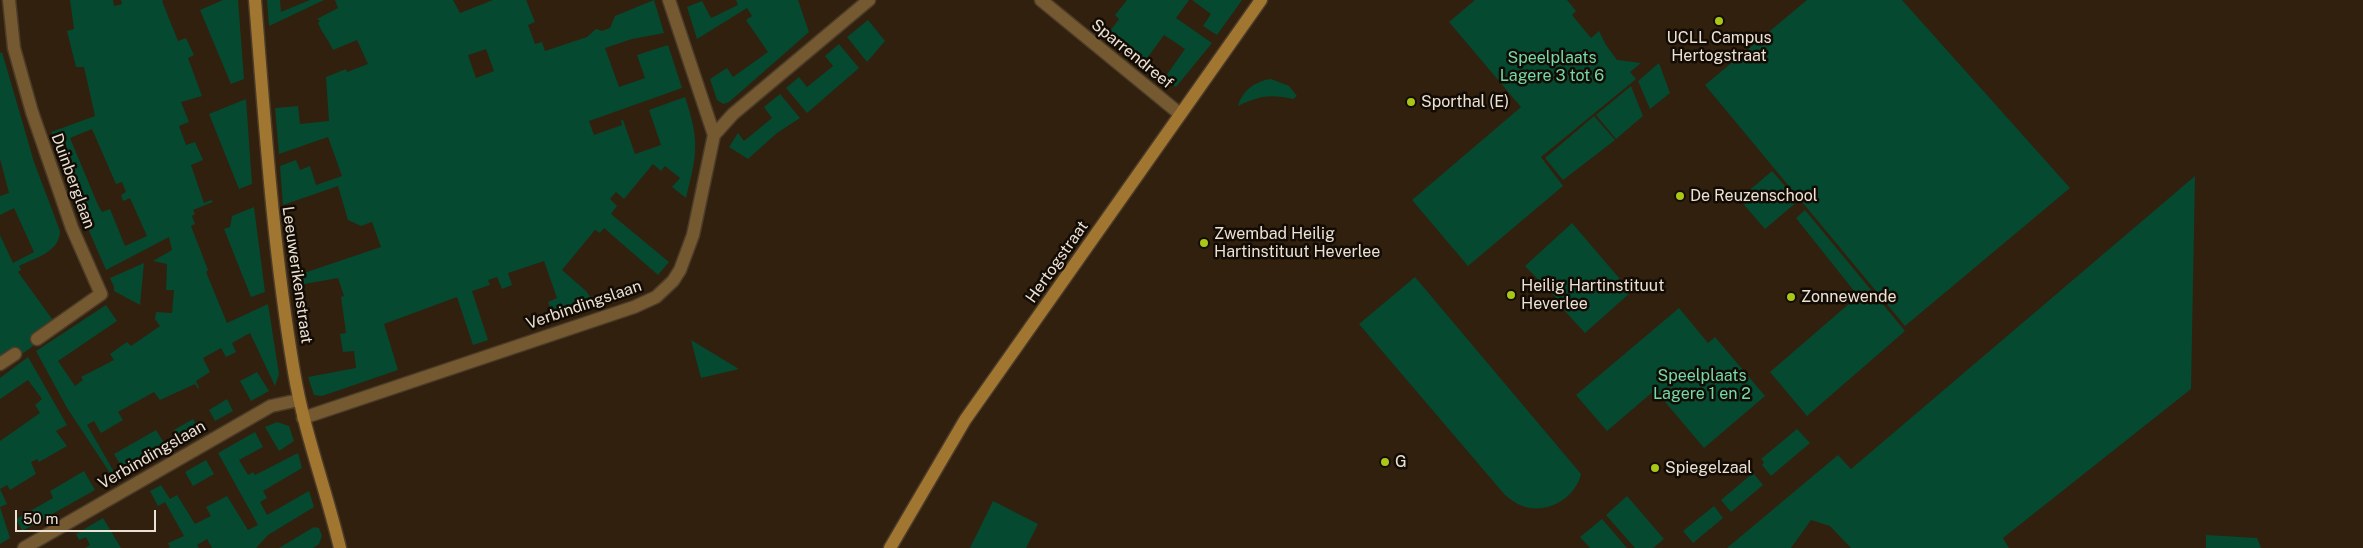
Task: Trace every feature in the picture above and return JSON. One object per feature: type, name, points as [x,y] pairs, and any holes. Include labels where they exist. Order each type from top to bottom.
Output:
[{"type":"street","name":"Duinberglaan","points":[[9,0],[16,56],[32,112],[72,228],[101,294],[38,339]]},
{"type":"street","name":"Leeuwerikenstraat","points":[[255,0],[273,227],[299,400],[340,548]]},
{"type":"street","points":[[670,0],[714,135]]},
{"type":"street","name":"Verbindingslaan","points":[[303,418],[634,307],[656,296],[673,282],[687,254],[714,135],[733,114],[869,0]]},
{"type":"street","name":"Sparrendreef","points":[[1041,0],[1180,114]]},
{"type":"street","name":"Hertogstraat","points":[[890,548],[965,420],[1261,0]]},
{"type":"street","points":[[0,364],[16,354]]},
{"type":"street","name":"Verbindingslaan","points":[[24,548],[271,406],[299,400]]},
{"type":"green space","points":[[70,0],[113,0],[114,6],[122,4],[121,0],[164,0],[162,1],[178,41],[186,38],[194,55],[188,58],[202,96],[181,102],[189,122],[179,126],[186,145],[195,142],[203,160],[191,165],[204,203],[211,200],[213,202],[193,210],[195,214],[192,216],[195,224],[191,226],[208,270],[206,272],[227,323],[268,304],[279,374],[275,386],[250,333],[232,343],[236,352],[226,357],[221,348],[203,358],[210,372],[196,381],[198,389],[195,384],[160,400],[154,392],[118,412],[123,420],[101,433],[94,421],[87,425],[117,477],[114,479],[67,408],[36,351],[106,305],[117,321],[58,361],[75,386],[83,380],[81,377],[114,360],[110,354],[127,342],[131,346],[160,326],[155,319],[156,312],[172,313],[174,290],[166,290],[167,264],[153,261],[172,250],[169,237],[106,270],[76,201],[51,132],[95,116],[84,67],[76,67],[67,31],[74,29]],"holes":[[[92,129],[116,184],[122,182],[126,192],[121,195],[123,201],[130,198],[147,236],[125,246],[110,209],[102,212],[98,205],[70,138]]]},
{"type":"green space","points":[[223,0],[238,0],[244,79],[231,84],[200,10]]},
{"type":"green space","points":[[267,0],[280,0],[281,12],[310,0],[324,0],[269,26]]},
{"type":"green space","points":[[335,0],[453,0],[460,13],[493,0],[526,0],[535,22],[528,25],[535,44],[542,42],[545,51],[587,37],[596,29],[602,31],[610,28],[615,16],[654,0],[664,33],[632,39],[605,48],[619,87],[645,78],[637,55],[668,45],[682,88],[589,121],[594,135],[622,125],[621,120],[623,120],[635,154],[661,145],[649,110],[685,97],[695,137],[693,170],[686,198],[672,187],[680,178],[665,166],[661,171],[653,164],[624,199],[616,192],[610,199],[617,206],[611,214],[669,262],[658,275],[604,228],[600,233],[595,230],[562,270],[586,291],[595,304],[554,317],[548,302],[557,298],[544,261],[508,273],[512,285],[502,289],[497,277],[488,280],[490,285],[472,291],[488,340],[473,345],[457,297],[384,324],[398,370],[322,396],[314,395],[308,377],[356,368],[354,351],[343,352],[340,334],[346,333],[341,297],[344,296],[338,278],[293,286],[292,277],[381,247],[372,222],[361,226],[348,220],[338,186],[283,205],[280,166],[296,160],[300,170],[310,166],[316,185],[342,176],[328,137],[279,154],[275,108],[298,106],[300,124],[329,121],[326,77],[346,69],[347,72],[368,64],[357,40],[333,50],[321,30],[318,23],[320,21],[317,19],[338,8]],"holes":[[[486,49],[494,71],[476,78],[468,55]]]},
{"type":"green space","points":[[736,0],[798,0],[809,32],[729,102],[723,104],[717,100],[710,79],[727,68],[733,77],[768,52],[746,20],[752,16],[747,8],[697,39],[687,7],[702,1],[711,18],[738,5]]},
{"type":"green space","points":[[1127,0],[1189,0],[1176,18],[1212,43],[1176,87],[1163,80],[1185,49],[1164,35],[1143,64],[1107,35],[1119,19],[1115,15]]},
{"type":"green space","points":[[1192,0],[1242,0],[1217,35],[1203,26],[1211,14]]},
{"type":"green space","name":"Speelplaats Lagere 3 tot 6","points":[[1475,0],[1567,0],[1576,11],[1572,15],[1591,38],[1599,31],[1617,60],[1641,63],[1630,72],[1636,79],[1541,157],[1563,186],[1468,266],[1412,200],[1521,107],[1449,22]]},
{"type":"green space","points":[[1807,0],[1902,0],[2070,188],[1905,326],[1705,85]]},
{"type":"green space","points":[[868,20],[885,41],[867,62],[847,37]]},
{"type":"green space","points":[[839,44],[859,68],[807,113],[786,88],[799,77],[807,87],[833,66],[825,56]]},
{"type":"green space","points":[[2,52],[34,162],[60,231],[56,244],[51,249],[19,266],[21,270],[18,272],[55,323],[36,344],[22,354],[18,348],[0,360],[0,235],[13,263],[34,252],[14,208],[0,215],[0,196],[9,193],[0,159],[0,53]]},
{"type":"green space","points":[[1659,63],[1670,93],[1650,109],[1638,81]]},
{"type":"green space","points":[[1271,79],[1289,86],[1297,96],[1293,99],[1265,97],[1238,106],[1246,91],[1255,84]]},
{"type":"green space","points":[[1631,86],[1643,116],[1616,139],[1596,115]]},
{"type":"green space","points":[[780,94],[800,118],[777,133],[748,159],[729,147],[738,133],[744,141],[772,118],[764,107]]},
{"type":"green space","points":[[246,99],[252,184],[239,189],[209,114]]},
{"type":"green space","points":[[1594,116],[1615,140],[1563,180],[1545,158]]},
{"type":"green space","points":[[1772,171],[1798,201],[1765,229],[1739,199]]},
{"type":"green space","points":[[2195,176],[2191,389],[2003,538],[2009,548],[1851,548],[1830,526],[1811,520],[1791,548],[1727,548],[1838,455],[1851,469]]},
{"type":"green space","points":[[254,207],[265,292],[251,297],[224,229],[230,227],[232,216]]},
{"type":"green space","points":[[1805,210],[1905,331],[1807,416],[1770,372],[1858,296],[1796,218]]},
{"type":"green space","points":[[1572,223],[1631,292],[1585,333],[1563,309],[1565,307],[1525,266]]},
{"type":"green space","points":[[144,263],[140,305],[114,291],[110,278]]},
{"type":"green space","points":[[1415,277],[1581,474],[1578,483],[1572,491],[1557,504],[1547,507],[1528,508],[1505,495],[1359,324]]},
{"type":"green space","name":"Speelplaats Lagere 1 en 2","points":[[1679,308],[1708,343],[1715,337],[1765,396],[1704,448],[1655,390],[1607,431],[1576,395]]},
{"type":"green space","points":[[691,340],[739,369],[701,378]]},
{"type":"green space","points":[[28,357],[67,425],[56,431],[67,446],[39,462],[37,459],[31,462],[36,474],[10,490],[7,485],[0,489],[0,441],[40,413],[35,405],[42,399],[28,380],[0,399],[0,378]]},
{"type":"green space","points":[[257,372],[269,391],[251,401],[240,381]]},
{"type":"green space","points":[[227,399],[233,411],[215,421],[209,410]]},
{"type":"green space","points":[[193,419],[200,431],[180,442],[174,430]]},
{"type":"green space","points":[[277,422],[289,426],[294,441],[279,451],[265,427]]},
{"type":"green space","points":[[1797,429],[1810,443],[1771,476],[1762,465],[1764,462],[1761,459]]},
{"type":"green space","points":[[156,430],[167,448],[125,473],[114,454]]},
{"type":"green space","points":[[255,432],[263,447],[239,460],[248,475],[253,472],[255,475],[298,453],[302,468],[263,491],[267,498],[260,502],[267,515],[309,491],[314,507],[268,535],[256,548],[212,548],[207,539],[197,545],[199,548],[168,548],[170,547],[168,543],[184,536],[165,502],[158,506],[150,491],[161,485],[170,499],[177,495],[195,524],[211,516],[206,507],[227,496],[248,530],[258,525],[218,453]]},
{"type":"green space","points":[[206,460],[214,474],[193,486],[185,472]]},
{"type":"green space","points":[[84,471],[95,490],[22,531],[16,519],[53,498],[50,491]]},
{"type":"green space","points":[[1753,473],[1763,485],[1731,512],[1721,500]]},
{"type":"green space","points":[[0,489],[7,504],[0,507]]},
{"type":"green space","points":[[1627,496],[1664,539],[1653,548],[1635,548],[1606,515]]},
{"type":"green space","points":[[993,501],[1038,524],[1026,548],[970,548]]},
{"type":"green space","points":[[1714,506],[1723,518],[1693,543],[1683,531]]},
{"type":"green space","points":[[0,507],[10,538],[0,544]]},
{"type":"green space","points":[[103,518],[121,548],[85,548],[90,545],[86,537],[79,540],[76,534]]},
{"type":"green space","points":[[1602,519],[1627,548],[1590,548],[1580,537]]},
{"type":"green space","points":[[314,527],[319,528],[322,536],[319,544],[313,548],[279,548]]},
{"type":"green space","points":[[2206,535],[2257,538],[2261,548],[2206,548]]},
{"type":"place","name":"UCLL Campus Hertogstraat","points":[[1719,21]]},
{"type":"place","name":"Sporthal (E)","points":[[1411,102]]},
{"type":"place","name":"De Reuzenschool","points":[[1680,196]]},
{"type":"place","name":"Zwembad Heilig Hartinstituut Heverlee","points":[[1204,243]]},
{"type":"place","name":"Heilig Hartinstituut Heverlee","points":[[1511,295]]},
{"type":"place","name":"Zonnewende","points":[[1791,297]]},
{"type":"place","name":"G","points":[[1385,462]]},
{"type":"place","name":"Spiegelzaal","points":[[1655,468]]}]
